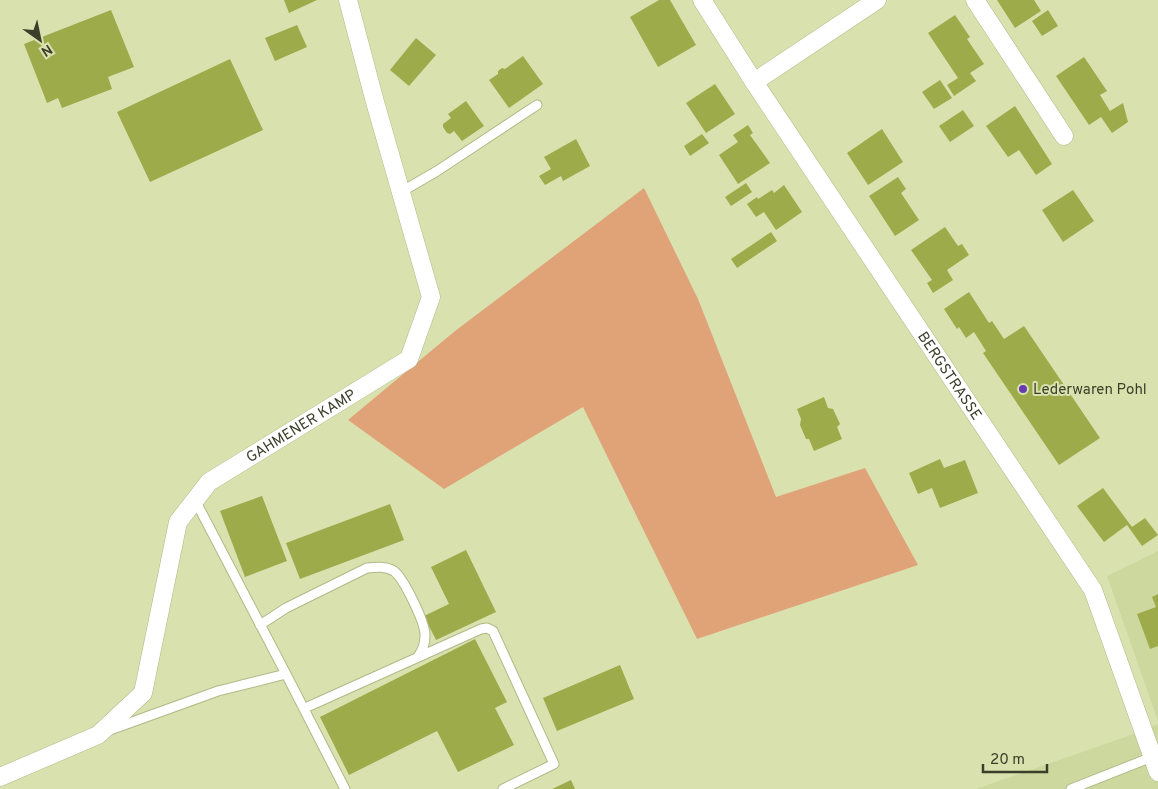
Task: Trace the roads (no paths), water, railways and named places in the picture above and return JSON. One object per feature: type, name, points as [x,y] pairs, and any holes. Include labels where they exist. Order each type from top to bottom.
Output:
[{"type":"street","name":"GAHMENER KAMP","points":[[0,777],[98,735],[143,694],[178,522],[209,482],[409,359],[431,297],[348,0]]},
{"type":"street","name":"BERGSTRASSE","points":[[702,0],[754,82],[1093,590],[1155,764]]},
{"type":"street","points":[[754,82],[877,0]]},
{"type":"street","points":[[975,0],[1064,136]]},
{"type":"lane","points":[[401,192],[437,171],[537,105]]},
{"type":"lane","points":[[195,500],[345,789]]},
{"type":"lane","points":[[260,625],[286,608],[367,568],[382,567],[394,571],[402,581],[420,619],[425,633],[424,646],[418,657]]},
{"type":"lane","points":[[304,708],[481,628],[487,628],[493,631],[554,764],[503,789]]},
{"type":"lane","points":[[98,735],[218,691],[286,674]]},
{"type":"lane","points":[[1071,789],[1155,764]]},
{"type":"place","name":"Lederwaren Pohl","points":[[1023,389]]}]
